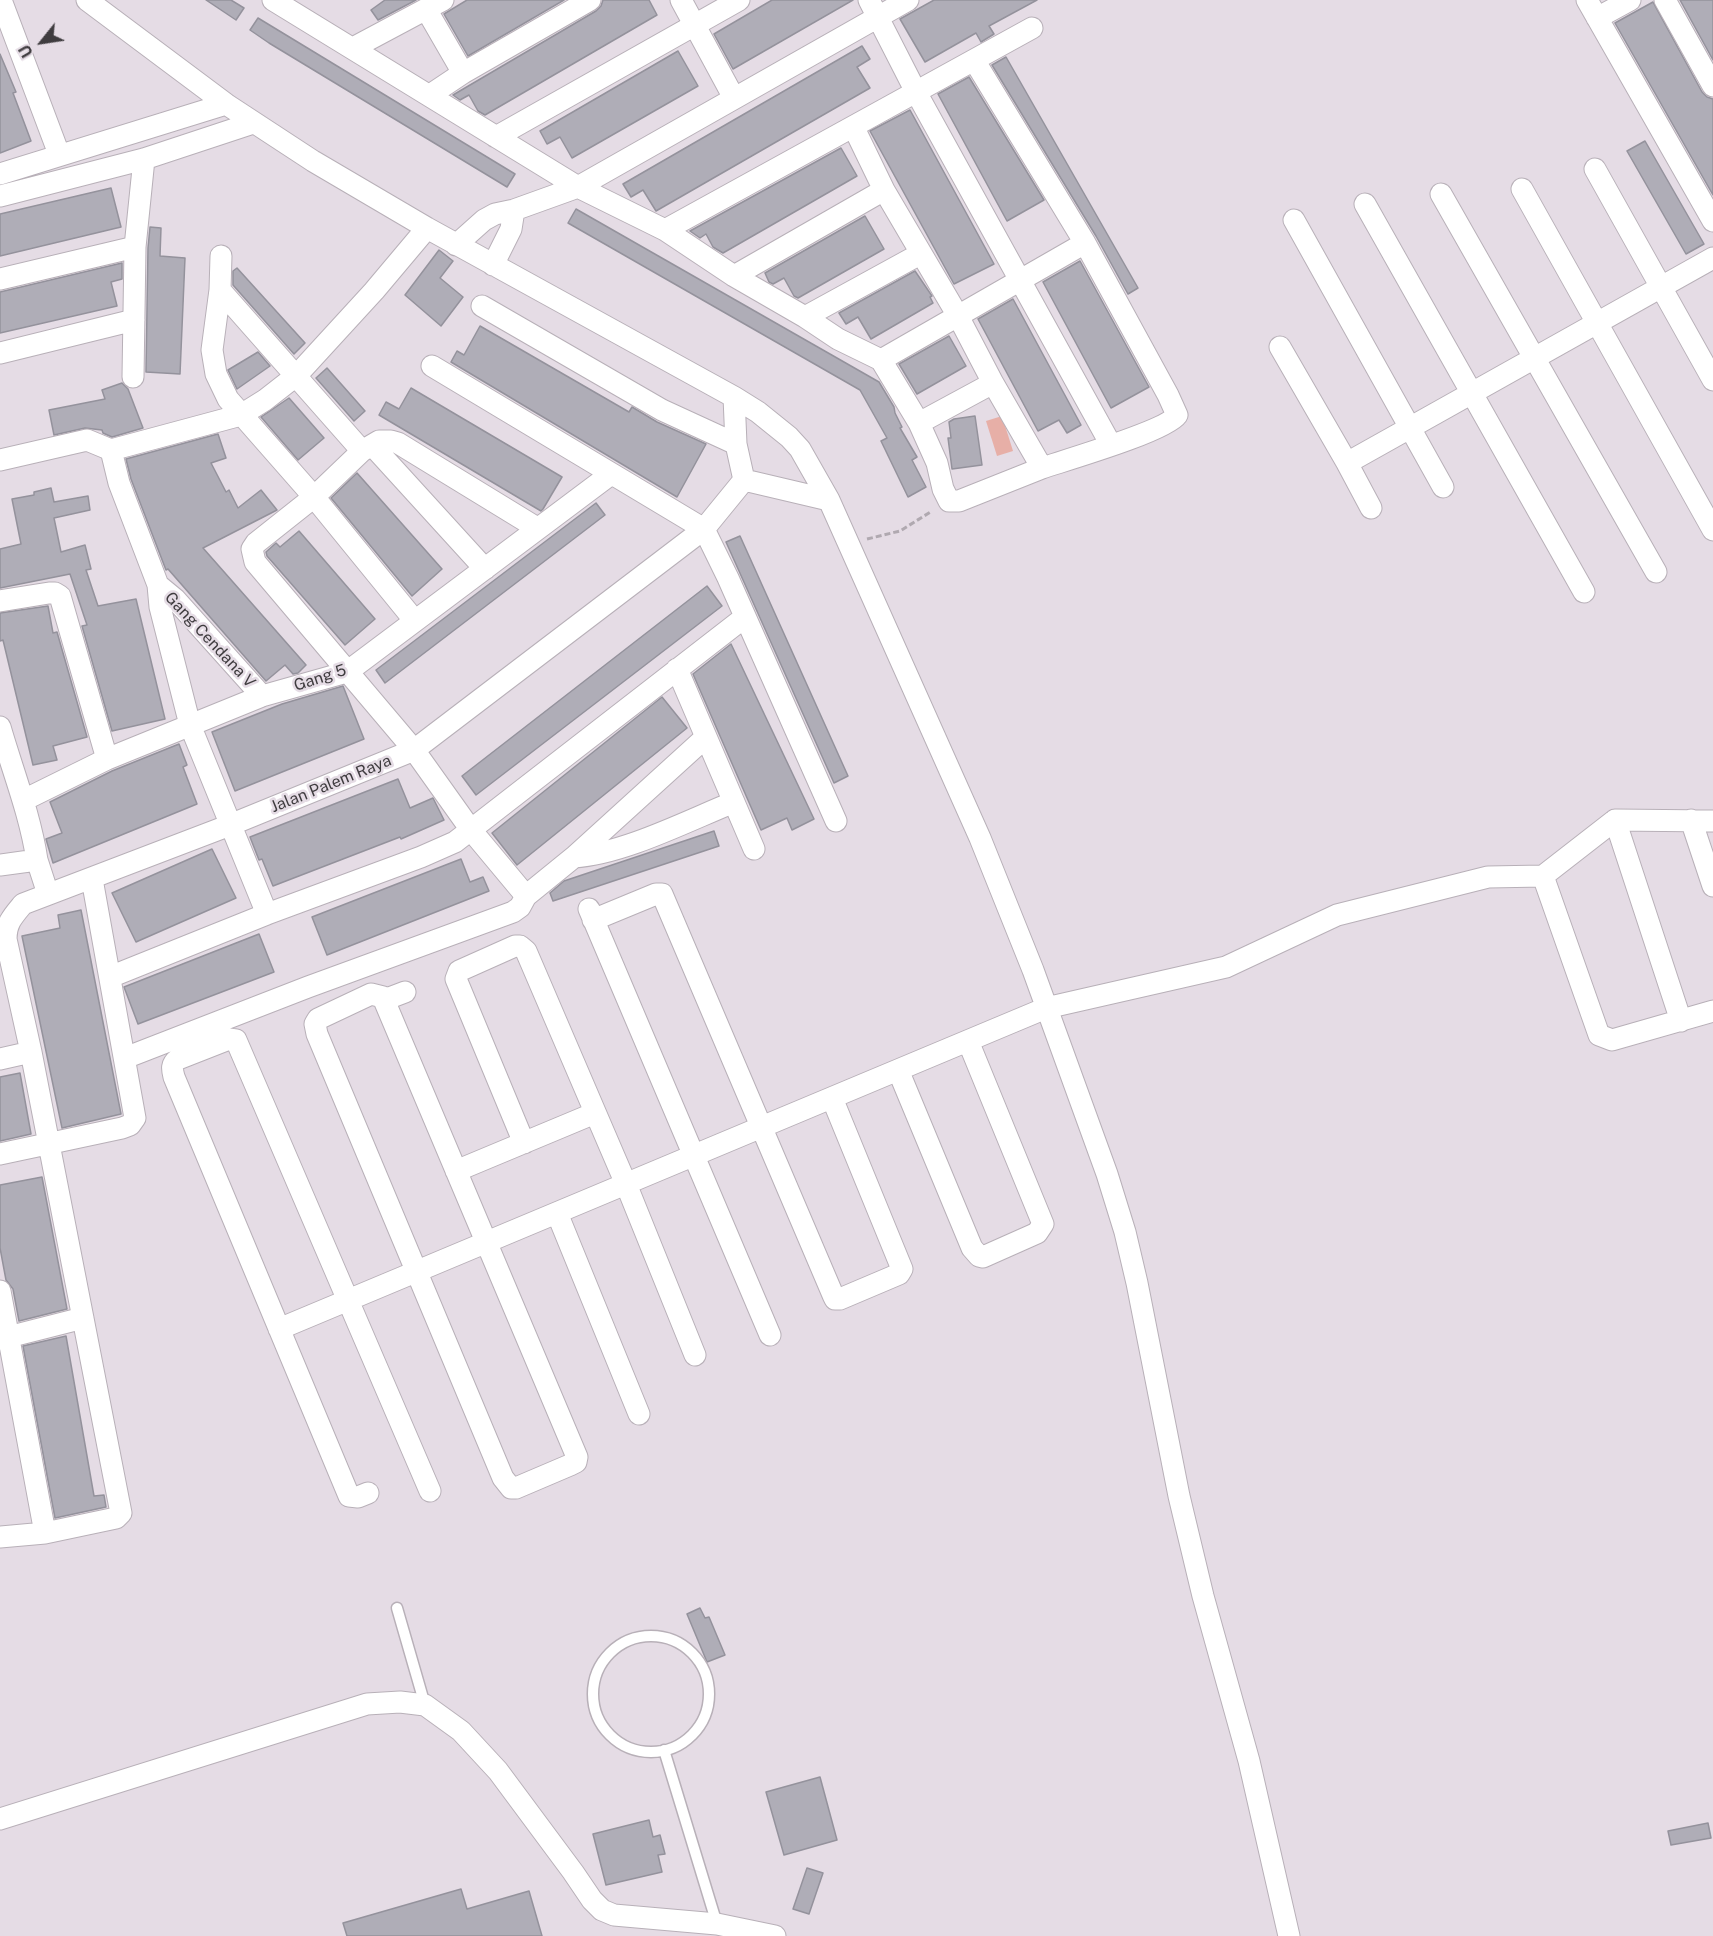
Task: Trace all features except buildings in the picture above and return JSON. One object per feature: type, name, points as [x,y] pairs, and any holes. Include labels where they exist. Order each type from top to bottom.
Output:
[{"type":"street","points":[[1,0],[59,154]]},
{"type":"street","points":[[87,0],[253,123],[456,245],[735,397],[789,437],[800,449],[829,500],[980,838],[1107,1174],[1125,1232],[1137,1283],[1179,1496],[1203,1596],[1249,1761],[1289,1936]]},
{"type":"street","points":[[430,95],[590,0]]},
{"type":"street","points":[[681,0],[734,98]]},
{"type":"street","points":[[496,137],[739,0]]},
{"type":"street","points":[[456,245],[484,220],[495,214],[514,210],[578,187],[734,98],[873,9],[908,0]]},
{"type":"street","points":[[1630,0],[1592,9],[1713,221]]},
{"type":"street","points":[[1665,0],[1713,86]]},
{"type":"street","points":[[285,2],[353,48],[578,187],[665,230],[838,339],[881,360],[919,423],[937,464],[943,489],[949,501],[959,501],[1042,468],[1111,445],[1169,422],[1177,415],[1085,243],[974,60]]},
{"type":"street","points":[[353,48],[434,4],[464,73]]},
{"type":"street","points":[[873,9],[916,92],[1111,445]]},
{"type":"street","points":[[665,230],[1032,28]]},
{"type":"street","points":[[0,174],[226,104]]},
{"type":"street","points":[[0,196],[144,159],[253,123]]},
{"type":"street","points":[[854,128],[884,190],[958,316],[1042,468]]},
{"type":"street","points":[[92,147],[98,170]]},
{"type":"street","points":[[133,377],[135,247],[144,159]]},
{"type":"street","points":[[1595,169],[1713,380]]},
{"type":"street","points":[[1522,189],[1713,530]]},
{"type":"street","points":[[735,276],[884,190]]},
{"type":"street","points":[[1441,194],[1656,572]]},
{"type":"street","points":[[1365,204],[1584,592]]},
{"type":"street","points":[[493,265],[511,229],[514,210]]},
{"type":"street","points":[[1294,220],[1443,488]]},
{"type":"street","points":[[0,460],[87,440],[111,450],[242,415],[297,375],[374,291],[427,228]]},
{"type":"street","points":[[881,360],[1085,243]]},
{"type":"street","points":[[0,279],[135,247]]},
{"type":"street","points":[[805,317],[920,254]]},
{"type":"street","points":[[221,256],[220,290],[212,350],[213,364],[228,399],[314,496],[415,621]]},
{"type":"street","points":[[1347,463],[1713,258]]},
{"type":"street","points":[[220,290],[297,375],[485,570]]},
{"type":"street","points":[[482,306],[663,410],[736,444]]},
{"type":"street","points":[[0,353],[134,320]]},
{"type":"street","points":[[1280,346],[1371,508]]},
{"type":"street","points":[[432,366],[704,529],[836,821]]},
{"type":"street","points":[[919,423],[993,383]]},
{"type":"street","points":[[735,397],[736,444],[744,480],[829,500]]},
{"type":"street","points":[[526,896],[471,830],[414,750],[255,562],[252,549],[256,543],[314,496],[367,448],[384,441],[398,443],[537,528]]},
{"type":"street","name":"Gang Cendana V","points":[[111,450],[123,493],[158,585],[160,607],[190,725],[267,914]]},
{"type":"street","name":"Gang 5","points":[[24,800],[107,759],[262,696],[347,672],[611,474]]},
{"type":"street","name":"Jalan Palem Raya","points":[[45,1533],[116,1518],[121,1514],[31,1052],[6,939],[6,928],[10,920],[23,904],[230,825],[414,750],[704,529],[744,480]]},
{"type":"street","name":"Gang Cendana V","points":[[158,585],[175,599],[262,696]]},
{"type":"street","points":[[0,601],[50,593],[60,596],[107,759]]},
{"type":"street","points":[[110,977],[455,842],[745,617]]},
{"type":"street","points":[[677,669],[754,849]]},
{"type":"street","points":[[0,727],[7,779],[24,800],[37,860],[48,894]]},
{"type":"street","points":[[125,1058],[319,983],[513,912],[520,907],[526,896],[574,857],[706,737]]},
{"type":"street","points":[[574,857],[590,856],[627,845],[734,802]]},
{"type":"street","points":[[1615,820],[1681,1021]]},
{"type":"street","points":[[279,1329],[1046,1008],[1226,967],[1337,915],[1488,877],[1543,876],[1615,820],[1713,821]]},
{"type":"street","points":[[1691,820],[1713,886]]},
{"type":"street","points":[[0,865],[37,860]]},
{"type":"street","points":[[1543,876],[1599,1035],[1612,1040],[1713,1011]]},
{"type":"street","points":[[0,1154],[122,1128],[133,1121],[136,1114],[92,879]]},
{"type":"street","points":[[770,1335],[591,915],[662,894],[835,1299],[840,1299],[889,1279],[899,1274],[902,1269],[832,1098]]},
{"type":"street","points":[[524,1143],[456,980],[459,971],[515,946],[520,946],[526,951],[626,1184],[695,1355]]},
{"type":"street","points":[[384,1000],[405,992]]},
{"type":"street","points":[[371,994],[383,997],[456,1171],[577,1457],[576,1462],[570,1466],[516,1488],[511,1488],[507,1484],[417,1272],[317,1034],[315,1024],[318,1019],[371,994]]},
{"type":"street","points":[[368,1493],[358,1497],[349,1496],[174,1077],[173,1063],[178,1059],[229,1039],[236,1040],[430,1491]]},
{"type":"street","points":[[898,1070],[972,1248],[978,1256],[983,1257],[1037,1233],[1044,1224],[968,1041]]},
{"type":"street","points":[[0,1059],[31,1052]]},
{"type":"street","points":[[456,1171],[595,1113]]},
{"type":"street","points":[[557,1213],[639,1414]]},
{"type":"street","points":[[0,1292],[5,1339],[45,1533],[0,1537]]},
{"type":"street","points":[[5,1339],[83,1318]]},
{"type":"street","points":[[0,1819],[367,1704],[400,1702],[425,1705],[461,1731],[498,1771],[592,1900],[602,1910],[614,1915],[717,1924],[775,1936]]},
{"type":"lane","points":[[397,1608],[425,1705]]},
{"type":"lane","points":[[649,1636],[673,1640],[693,1654],[705,1675],[708,1699],[701,1722],[685,1740],[664,1750],[640,1750],[618,1741],[601,1724],[593,1701],[595,1677],[607,1656],[621,1644],[637,1637],[649,1636]]},
{"type":"lane","points":[[664,1750],[717,1924]]},
{"type":"path","points":[[848,544],[900,531],[949,501]]},
{"type":"shaded area","points":[[1002,416],[1013,451],[997,456],[986,421]]}]
